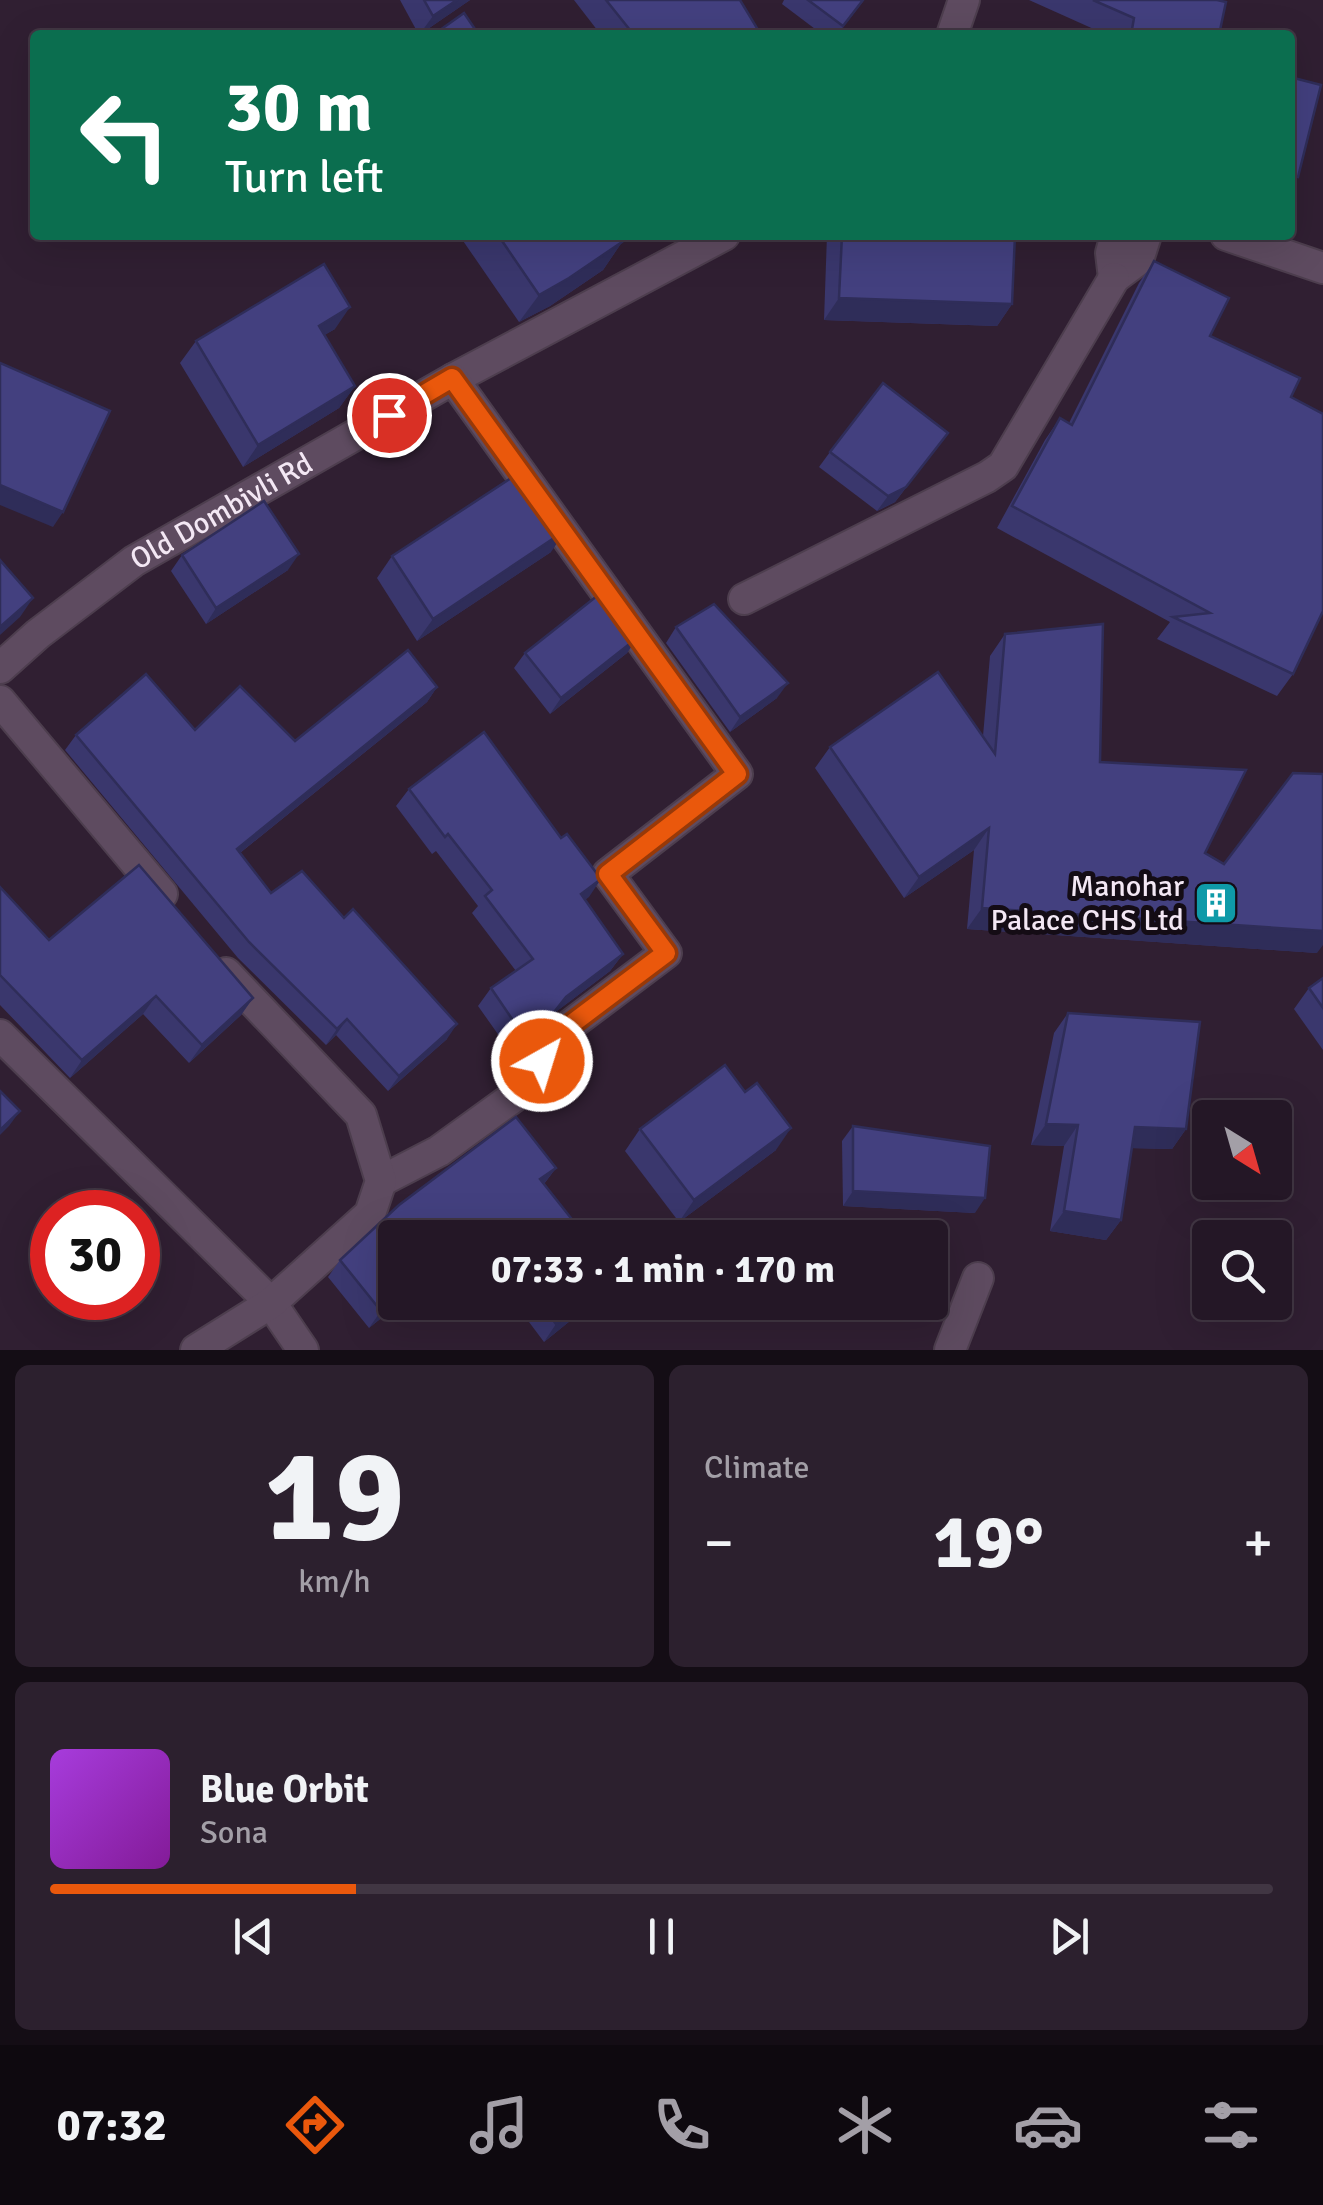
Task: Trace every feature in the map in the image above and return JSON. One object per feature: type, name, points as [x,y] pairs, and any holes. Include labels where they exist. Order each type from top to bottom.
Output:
[{"type":"street","points":[[954,30],[964,0]]},
{"type":"street","name":"Old Dombivli Rd","points":[[0,668],[38,634],[134,562],[452,378],[714,240]]},
{"type":"street","points":[[1114,278],[1111,253],[1115,240]]},
{"type":"street","points":[[744,599],[1003,466],[1114,278],[1138,260],[1144,240]]},
{"type":"street","points":[[1241,240],[1323,268]]},
{"type":"street","points":[[381,1180],[440,1150],[519,1093],[565,1029],[666,953],[608,874],[737,774],[452,378]]},
{"type":"street","points":[[0,701],[176,910]]},
{"type":"street","points":[[196,1350],[270,1303],[370,1214],[381,1180],[362,1115],[212,955]]},
{"type":"street","points":[[0,1035],[270,1303],[303,1350]]},
{"type":"street","points":[[950,1350],[978,1278]]},
{"type":"building","points":[[424,0],[457,0],[433,16]]},
{"type":"building","points":[[606,0],[740,0],[758,30],[630,30]]},
{"type":"building","points":[[808,0],[863,0],[843,26]]},
{"type":"building","points":[[1093,0],[1226,2],[1220,30],[1132,30],[1134,18]]},
{"type":"building","points":[[464,13],[476,30],[440,30]]},
{"type":"building","points":[[1295,78],[1321,85],[1298,177],[1295,176]]},
{"type":"building","points":[[501,240],[622,242],[569,278],[539,295]]},
{"type":"building","points":[[842,240],[1015,240],[1012,304],[839,298]]},
{"type":"building","points":[[1154,261],[1229,298],[1210,336],[1300,378],[1291,397],[1323,414],[1323,611],[1293,674],[1173,617],[1210,613],[1012,506],[1060,418],[1072,425]]},
{"type":"building","points":[[324,264],[350,307],[319,326],[355,386],[258,445],[196,341]]},
{"type":"building","points":[[0,363],[110,411],[63,512],[0,485]]},
{"type":"building","points":[[883,383],[948,433],[906,487],[888,496],[830,452]]},
{"type":"building","points":[[525,469],[566,530],[433,619],[392,556]]},
{"type":"building","points":[[264,501],[299,554],[216,608],[182,555]]},
{"type":"building","points":[[0,560],[33,598],[0,627]]},
{"type":"building","points":[[602,592],[637,638],[561,698],[525,653]]},
{"type":"building","points":[[714,604],[788,683],[740,717],[676,627]]},
{"type":"building","points":[[1103,624],[1100,762],[1246,770],[1205,853],[1224,864],[1293,773],[1323,774],[1323,931],[982,908],[989,828],[919,877],[830,747],[938,672],[995,754],[1005,634]]},
{"type":"building","points":[[408,650],[437,687],[237,849],[271,893],[302,871],[344,918],[353,909],[457,1024],[399,1076],[347,1019],[337,1029],[249,942],[76,735],[146,674],[195,730],[240,686],[295,741]]},
{"type":"building","points":[[484,732],[561,838],[567,834],[601,879],[581,894],[623,954],[566,997],[529,1044],[491,988],[533,959],[485,896],[492,890],[409,789]]},
{"type":"building","points":[[139,865],[253,998],[202,1045],[156,996],[82,1060],[0,975],[0,887],[49,940]]},
{"type":"building","points":[[1323,978],[1323,1008],[1309,988]]},
{"type":"building","points":[[1068,1013],[1200,1022],[1186,1129],[1135,1127],[1121,1220],[1064,1211],[1078,1125],[1046,1124]]},
{"type":"building","points":[[725,1065],[745,1092],[757,1083],[791,1128],[694,1200],[640,1129]]},
{"type":"building","points":[[0,1091],[20,1111],[0,1130]]},
{"type":"building","points":[[516,1117],[556,1168],[540,1179],[572,1220],[383,1220]]},
{"type":"building","points":[[853,1126],[990,1146],[985,1198],[853,1191]]},
{"type":"building","points":[[378,1225],[378,1307],[340,1260]]},
{"type":"place","name":"Manohar Palace CHS Ltd","points":[[1216,903]]},
{"type":"route","points":[[389,415],[452,378],[737,774],[608,874],[666,953],[565,1029],[542,1061]]}]
